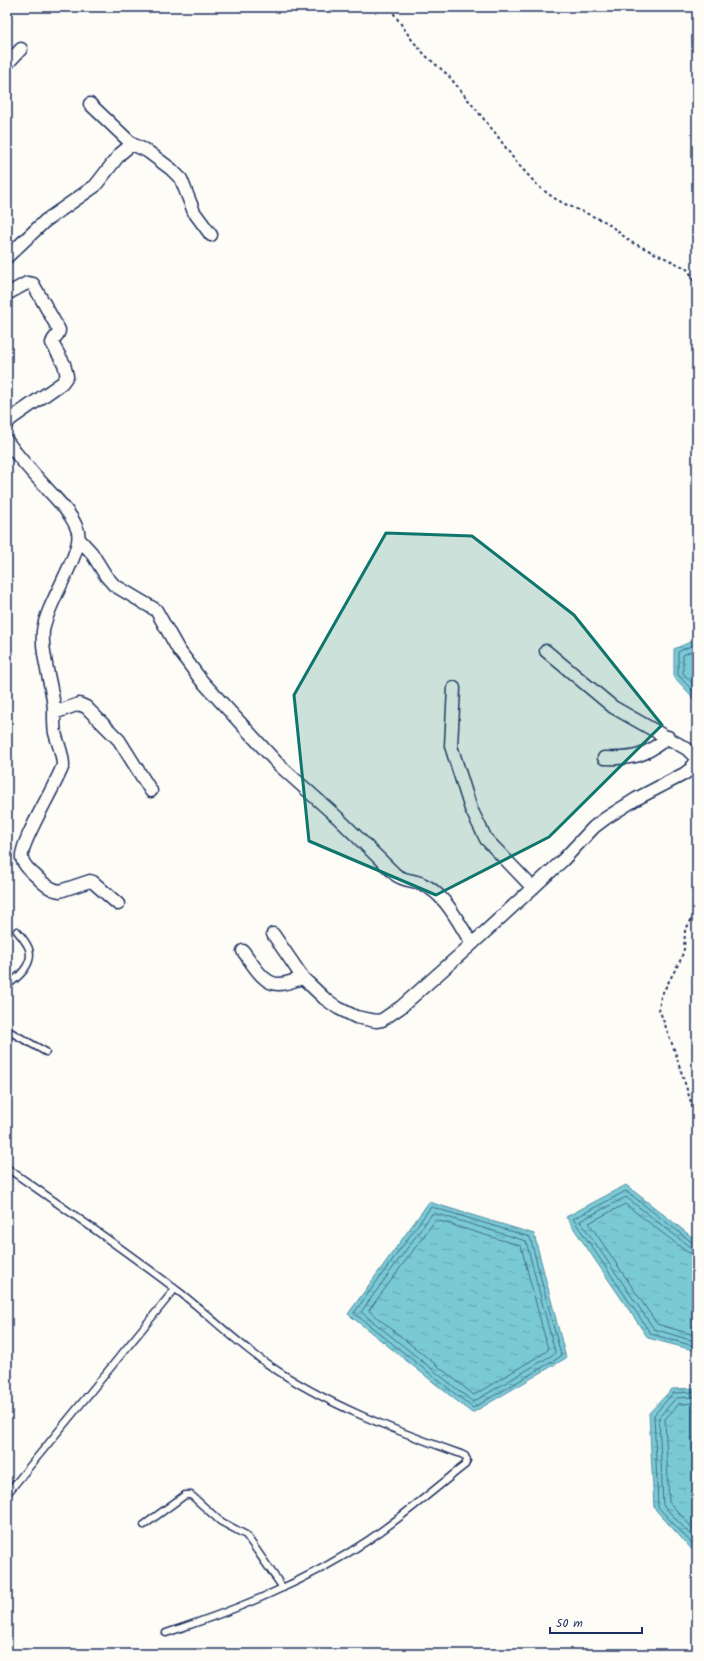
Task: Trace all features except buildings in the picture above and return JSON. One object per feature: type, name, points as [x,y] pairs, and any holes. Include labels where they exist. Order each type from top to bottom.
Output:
[{"type":"street","points":[[7,64],[21,49]]},
{"type":"street","points":[[90,104],[132,144],[147,151],[171,169],[181,179],[194,212],[211,235]]},
{"type":"street","points":[[7,257],[45,221],[95,186],[120,154],[132,144]]},
{"type":"street","points":[[7,294],[27,283],[33,284],[59,330],[59,333],[52,343],[64,364],[66,372],[65,379],[62,383],[12,418],[7,424]]},
{"type":"street","points":[[7,441],[18,456],[64,508],[78,531],[79,539],[75,552],[50,606],[43,632],[43,644],[54,702],[55,734],[63,759],[63,765],[27,838],[21,856],[23,862],[40,881],[56,891],[60,892],[90,881],[118,904]]},
{"type":"street","points":[[79,539],[91,552],[106,576],[114,585],[156,610],[175,644],[201,680],[279,765],[338,818],[396,875],[401,879],[421,884],[438,895],[446,904],[472,944]]},
{"type":"street","points":[[273,934],[303,978],[338,1008],[356,1017],[376,1021],[382,1020],[401,1007],[472,944],[563,860],[594,826],[636,799],[674,780],[692,768],[696,758],[683,746],[613,707],[546,651]]},
{"type":"street","points":[[454,688],[451,746],[471,809],[486,839],[533,888]]},
{"type":"street","points":[[54,713],[79,704],[86,707],[119,740],[151,791]]},
{"type":"street","points":[[604,758],[623,759],[638,756],[656,747],[668,737]]},
{"type":"street","points":[[243,951],[263,976],[271,983],[278,984],[303,978]]},
{"type":"lane","points":[[7,985],[20,975],[29,959],[29,948],[17,930]]},
{"type":"lane","points":[[7,1030],[46,1052]]},
{"type":"lane","points":[[7,1168],[81,1219],[175,1289],[269,1365],[300,1384],[380,1424],[461,1454],[467,1460],[456,1472],[392,1524],[331,1564],[303,1579],[214,1618],[166,1633]]},
{"type":"lane","points":[[7,1494],[175,1289]]},
{"type":"lane","points":[[144,1525],[185,1496],[191,1495],[220,1521],[246,1535],[283,1588]]},
{"type":"path","points":[[394,7],[394,14],[412,40],[426,56],[448,75],[496,134],[516,162],[539,187],[559,201],[606,222],[630,242],[686,268],[692,276],[697,291]]},
{"type":"path","points":[[697,909],[685,931],[684,949],[681,959],[661,996],[659,1009],[674,1049],[697,1121]]},
{"type":"highlighted area","points":[[386,533],[472,536],[574,615],[662,725],[549,837],[436,895],[309,841],[294,695]]},
{"type":"water","points":[[697,639],[697,708],[691,695],[674,677],[674,649]]},
{"type":"water","points":[[626,1185],[697,1241],[697,1351],[648,1338],[566,1217]]},
{"type":"water","points":[[429,1202],[534,1234],[566,1358],[472,1413],[348,1314]]},
{"type":"water","points":[[697,1388],[697,1555],[654,1508],[649,1413],[672,1389]]}]
